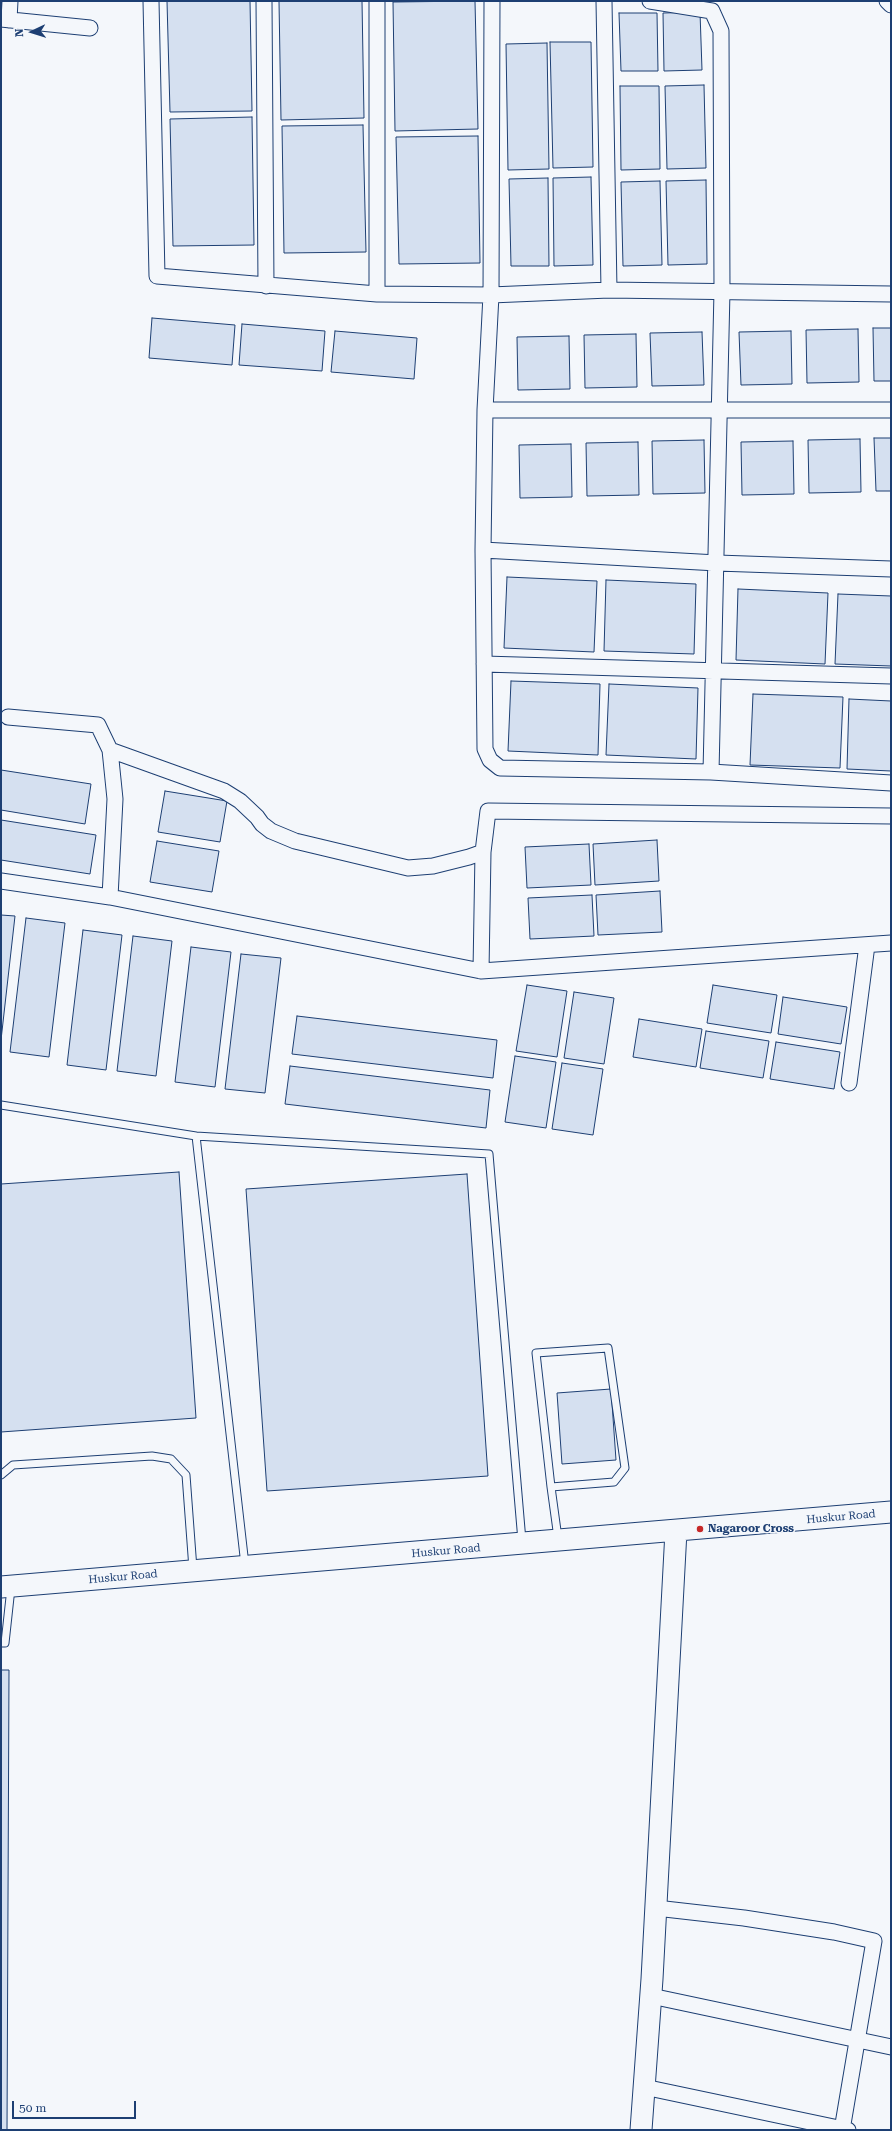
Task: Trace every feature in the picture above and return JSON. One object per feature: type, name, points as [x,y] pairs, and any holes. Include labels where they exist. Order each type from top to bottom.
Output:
[{"type":"street","points":[[10,1],[5,20],[90,28]]},
{"type":"street","points":[[151,1],[157,276],[377,294],[491,295],[609,290],[891,294]]},
{"type":"street","points":[[264,1],[266,286]]},
{"type":"street","points":[[377,1],[377,294]]},
{"type":"street","points":[[492,1],[491,295],[485,410],[483,550],[485,749],[490,760],[500,768],[711,772],[891,783]]},
{"type":"street","points":[[604,1],[609,290]]},
{"type":"street","points":[[650,1],[712,11],[721,31],[722,291],[717,562],[712,670],[711,772]]},
{"type":"street","points":[[887,1],[891,5]]},
{"type":"street","points":[[485,410],[891,410]]},
{"type":"street","points":[[483,550],[891,569]]},
{"type":"street","points":[[484,664],[891,676]]},
{"type":"street","points":[[8,717],[98,725],[110,750],[115,799],[110,897]]},
{"type":"street","points":[[110,750],[224,791],[240,801],[271,831],[295,841],[408,868],[433,866],[483,852]]},
{"type":"street","points":[[481,971],[483,852],[488,812],[891,816]]},
{"type":"street","points":[[1,882],[110,897],[481,971],[891,943]]},
{"type":"street","points":[[849,1083],[867,945]]},
{"type":"street","name":"Huskur Road","points":[[6,1587],[522,1545],[891,1512]]},
{"type":"street","points":[[641,2130],[651,1996],[676,1531]]},
{"type":"street","points":[[644,2087],[844,2130],[874,1941],[834,1932],[744,1918],[656,1908]]},
{"type":"street","points":[[651,1996],[891,2046]]},
{"type":"lane","points":[[1,1105],[196,1136],[489,1154],[522,1545]]},
{"type":"lane","points":[[196,1136],[245,1567]]},
{"type":"lane","points":[[551,1487],[614,1482],[625,1468],[608,1348],[536,1353],[551,1487],[558,1541]]},
{"type":"lane","points":[[1,1475],[13,1465],[152,1456],[171,1459],[186,1475],[193,1572]]},
{"type":"lane","points":[[1,1643],[5,1643],[6,1587]]},
{"type":"building","points":[[167,1],[250,1],[252,111],[170,112]]},
{"type":"building","points":[[279,1],[362,1],[364,118],[281,120]]},
{"type":"building","points":[[475,1],[478,129],[395,131],[393,2]]},
{"type":"building","points":[[700,12],[702,70],[664,71],[663,13]]},
{"type":"building","points":[[619,13],[657,13],[658,71],[621,71]]},
{"type":"building","points":[[550,42],[591,42],[593,167],[553,168]]},
{"type":"building","points":[[547,43],[549,169],[508,170],[506,44]]},
{"type":"building","points":[[704,85],[706,168],[667,169],[665,86]]},
{"type":"building","points":[[620,86],[659,86],[660,169],[621,170]]},
{"type":"building","points":[[252,117],[254,245],[173,246],[170,119]]},
{"type":"building","points":[[363,125],[366,252],[284,253],[282,126]]},
{"type":"building","points":[[478,136],[480,263],[399,264],[396,137]]},
{"type":"building","points":[[591,177],[593,265],[554,266],[553,178]]},
{"type":"building","points":[[548,178],[549,266],[511,266],[509,179]]},
{"type":"building","points":[[706,180],[707,264],[668,265],[666,181]]},
{"type":"building","points":[[660,181],[662,265],[623,266],[621,182]]},
{"type":"building","points":[[152,318],[235,325],[232,365],[149,358]]},
{"type":"building","points":[[242,324],[325,331],[322,371],[239,365]]},
{"type":"building","points":[[873,328],[891,328],[891,381],[874,381]]},
{"type":"building","points":[[858,329],[859,382],[807,383],[806,330]]},
{"type":"building","points":[[335,331],[417,338],[414,379],[331,372]]},
{"type":"building","points":[[791,331],[792,384],[741,385],[739,332]]},
{"type":"building","points":[[702,332],[704,385],[652,386],[650,333]]},
{"type":"building","points":[[636,334],[637,387],[585,388],[584,335]]},
{"type":"building","points":[[569,336],[570,389],[518,390],[517,337]]},
{"type":"building","points":[[874,438],[891,438],[891,491],[876,491]]},
{"type":"building","points":[[860,439],[861,492],[809,493],[808,440]]},
{"type":"building","points":[[704,440],[705,493],[653,494],[652,441]]},
{"type":"building","points":[[793,441],[794,494],[742,495],[741,442]]},
{"type":"building","points":[[638,442],[639,495],[587,496],[586,443]]},
{"type":"building","points":[[571,444],[572,497],[520,498],[519,445]]},
{"type":"building","points":[[507,577],[597,581],[594,652],[504,648]]},
{"type":"building","points":[[606,580],[696,584],[694,654],[604,651]]},
{"type":"building","points":[[738,589],[828,593],[825,664],[736,660]]},
{"type":"building","points":[[838,594],[891,596],[891,666],[835,664]]},
{"type":"building","points":[[511,681],[600,684],[598,755],[508,751]]},
{"type":"building","points":[[609,684],[698,688],[696,759],[606,755]]},
{"type":"building","points":[[753,694],[843,697],[840,768],[750,765]]},
{"type":"building","points":[[849,699],[891,701],[891,771],[847,769]]},
{"type":"building","points":[[1,770],[91,784],[85,824],[1,810]]},
{"type":"building","points":[[165,791],[227,801],[220,842],[158,832]]},
{"type":"building","points":[[1,820],[96,835],[90,874],[1,860]]},
{"type":"building","points":[[657,840],[659,881],[595,885],[593,844]]},
{"type":"building","points":[[157,841],[219,851],[212,892],[150,882]]},
{"type":"building","points":[[589,844],[591,885],[527,888],[525,847]]},
{"type":"building","points":[[660,891],[662,932],[598,935],[596,895]]},
{"type":"building","points":[[592,895],[594,936],[530,939],[528,898]]},
{"type":"building","points":[[1,915],[15,916],[1,1040]]},
{"type":"building","points":[[26,918],[65,923],[49,1057],[10,1052]]},
{"type":"building","points":[[83,930],[122,935],[106,1070],[67,1065]]},
{"type":"building","points":[[133,936],[172,941],[156,1076],[117,1071]]},
{"type":"building","points":[[191,947],[231,952],[215,1087],[175,1082]]},
{"type":"building","points":[[241,954],[281,958],[265,1093],[225,1089]]},
{"type":"building","points":[[527,985],[567,991],[557,1057],[516,1051]]},
{"type":"building","points":[[713,985],[777,995],[771,1033],[707,1023]]},
{"type":"building","points":[[574,992],[614,998],[604,1064],[564,1058]]},
{"type":"building","points":[[783,997],[847,1007],[841,1044],[778,1034]]},
{"type":"building","points":[[297,1016],[497,1040],[493,1078],[292,1054]]},
{"type":"building","points":[[639,1019],[702,1029],[696,1067],[633,1057]]},
{"type":"building","points":[[706,1031],[769,1041],[763,1078],[700,1068]]},
{"type":"building","points":[[776,1042],[840,1052],[834,1089],[770,1079]]},
{"type":"building","points":[[515,1056],[556,1062],[546,1128],[505,1122]]},
{"type":"building","points":[[562,1063],[603,1069],[593,1135],[552,1129]]},
{"type":"building","points":[[290,1066],[490,1090],[486,1128],[285,1104]]},
{"type":"building","points":[[179,1172],[196,1418],[1,1432],[1,1184]]},
{"type":"building","points":[[467,1174],[488,1476],[267,1491],[246,1189]]},
{"type":"building","points":[[611,1389],[616,1460],[562,1464],[557,1393]]},
{"type":"building","points":[[1,1670],[9,1670],[7,2130],[1,2130]]},
{"type":"place","name":"Nagaroor Cross","points":[[700,1529]]}]
